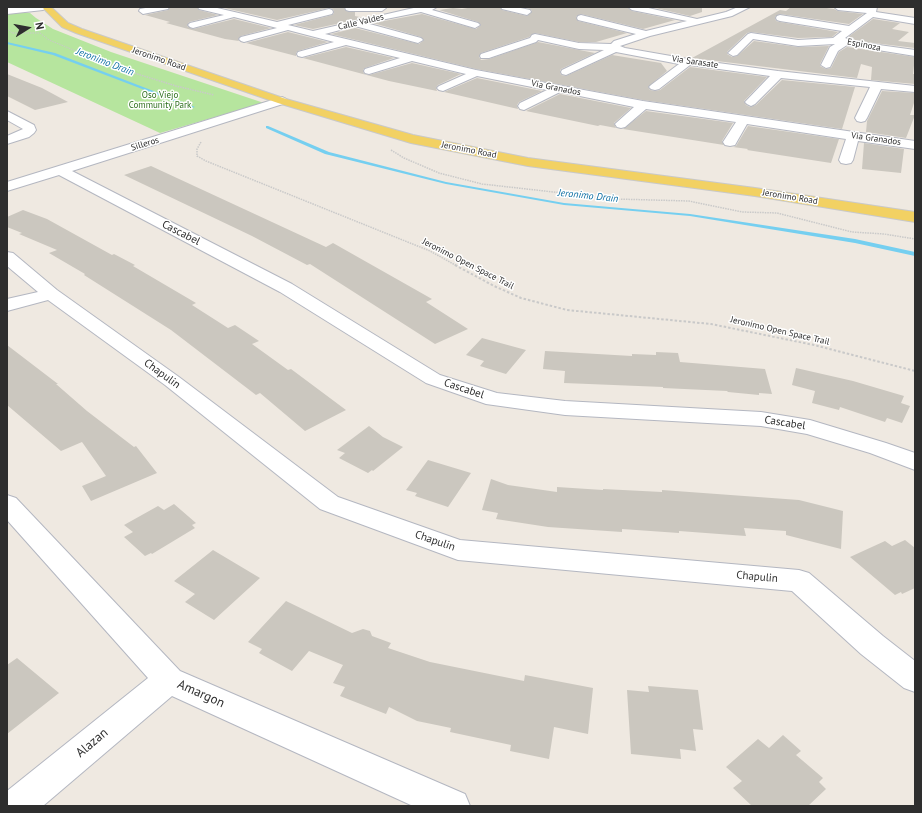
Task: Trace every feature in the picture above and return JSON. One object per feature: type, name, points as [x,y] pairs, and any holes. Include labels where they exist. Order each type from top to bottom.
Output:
[{"type":"main road","name":"Jeronimo Road","points":[[45,7],[65,25],[79,31],[282,101],[411,139],[528,162],[755,192],[915,217]]},
{"type":"street","points":[[7,11],[45,7]]},
{"type":"street","points":[[143,11],[165,7]]},
{"type":"street","name":"Via Granados","points":[[202,7],[476,74],[643,105],[915,144]]},
{"type":"street","name":"Calle Valdes","points":[[313,34],[355,23],[433,7]]},
{"type":"street","points":[[505,7],[527,12]]},
{"type":"street","points":[[632,7],[698,21]]},
{"type":"street","points":[[566,72],[615,48],[617,43],[729,14],[746,7]]},
{"type":"street","points":[[838,7],[872,11],[915,20]]},
{"type":"street","points":[[224,12],[242,8]]},
{"type":"street","points":[[349,8],[397,8],[416,10],[475,25]]},
{"type":"street","name":"Espinoza","points":[[872,11],[838,38],[844,42],[915,53]]},
{"type":"street","points":[[276,25],[329,12]]},
{"type":"street","points":[[193,25],[235,15]]},
{"type":"street","points":[[581,18],[648,34]]},
{"type":"street","points":[[780,18],[850,29]]},
{"type":"street","points":[[355,23],[418,40]]},
{"type":"street","points":[[244,39],[287,28]]},
{"type":"street","points":[[733,53],[751,36],[798,43],[844,42]]},
{"type":"street","name":"Via Sarasate","points":[[485,56],[538,37],[579,46],[615,48],[688,62],[778,74],[915,89]]},
{"type":"street","points":[[896,51],[909,41]]},
{"type":"street","points":[[302,54],[345,42]]},
{"type":"street","points":[[826,65],[834,49],[844,42]]},
{"type":"street","points":[[369,70],[410,58]]},
{"type":"street","points":[[655,87],[688,62]]},
{"type":"street","points":[[443,88],[476,74]]},
{"type":"street","points":[[751,102],[778,74]]},
{"type":"street","points":[[861,118],[877,85]]},
{"type":"street","points":[[524,106],[558,89]]},
{"type":"street","name":"Silleros","points":[[7,187],[282,101]]},
{"type":"street","points":[[621,124],[643,105]]},
{"type":"street","points":[[7,115],[30,128],[30,130],[24,134],[7,140]]},
{"type":"street","points":[[730,142],[744,119]]},
{"type":"street","points":[[846,160],[853,136]]},
{"type":"street","name":"Cascabel","points":[[60,171],[286,288],[433,379],[494,399],[565,408],[761,419],[810,427],[878,448],[915,462]]},
{"type":"street","name":"Chapulin","points":[[7,257],[51,294],[172,381],[329,503],[458,550],[799,581],[872,645],[915,679]]},
{"type":"street","points":[[7,305],[51,294]]},
{"type":"street","name":"Amargon","points":[[7,504],[168,680],[452,806]]},
{"type":"street","name":"Alazan","points":[[16,806],[168,680]]},
{"type":"path","points":[[7,28],[12,33],[40,33],[49,40],[124,70],[176,86],[214,95]]},
{"type":"path","name":"Jeronimo Open Space Trail","points":[[202,141],[197,149],[197,156],[206,161],[430,251],[494,286],[521,298],[567,310],[711,324],[814,345],[915,371]]},
{"type":"path","points":[[390,149],[404,158],[439,173],[482,184],[609,198],[690,201],[742,212],[777,213],[852,232],[884,234],[915,239]]},
{"type":"green space","name":"Oso Viejo Community Park","points":[[7,13],[30,13],[53,29],[111,52],[264,103],[160,133],[7,62]]},
{"type":"building","points":[[170,7],[197,7],[199,10],[218,15],[189,22],[187,26],[193,29],[234,19],[271,28],[241,36],[238,39],[239,41],[225,39],[166,23],[170,22],[145,15],[168,10]]},
{"type":"building","points":[[220,7],[344,7],[346,11],[355,12],[355,16],[364,18],[313,29],[294,25],[332,15],[334,13],[333,9],[329,8],[277,20]]},
{"type":"building","points":[[473,7],[500,7],[502,10],[527,16],[532,11],[523,7],[627,7],[632,11],[675,20],[643,29],[581,14],[576,17],[578,21],[627,33],[596,42],[579,42],[535,33],[529,37],[481,53],[479,57],[481,60],[489,59],[538,42],[595,53],[561,69],[561,75],[566,76],[612,55],[661,63],[667,71],[648,87],[650,90],[655,91],[660,90],[690,67],[767,77],[744,101],[746,105],[750,107],[756,105],[782,80],[855,87],[842,129],[643,100],[476,69],[331,34],[355,28],[419,44],[424,40],[421,37],[373,23],[422,14],[476,29],[481,25],[478,22],[439,10]]},
{"type":"building","points":[[651,7],[702,7],[702,12],[690,16]]},
{"type":"building","points":[[791,7],[819,7],[863,14],[849,24],[780,14],[775,17],[776,21],[838,32],[832,37],[798,38],[751,32],[747,33],[727,52],[727,54],[732,57],[737,56],[754,41],[798,47],[829,46],[820,64],[820,66],[826,69],[831,68],[839,52],[847,47],[915,57],[913,74],[915,74],[915,84],[871,80],[872,67],[861,64],[857,78],[692,58],[780,10],[786,11]]},
{"type":"building","points":[[873,19],[900,23],[892,29],[909,32],[898,41],[915,43],[915,48],[857,41],[848,37]]},
{"type":"building","points":[[288,32],[328,42],[298,51],[296,56],[246,43]]},
{"type":"building","points":[[346,47],[394,58],[365,68],[363,70],[364,74],[369,75],[412,63],[461,74],[438,85],[436,88],[437,91],[389,81],[303,58]]},
{"type":"building","points":[[7,74],[42,88],[68,102],[35,110],[7,96]]},
{"type":"building","points":[[477,78],[542,91],[519,102],[517,105],[518,109],[444,92]]},
{"type":"building","points":[[882,91],[915,93],[915,100],[910,115],[915,115],[906,138],[866,132],[867,121]]},
{"type":"building","points":[[560,94],[631,108],[614,123],[616,128],[600,125],[598,126],[526,111]]},
{"type":"building","points":[[646,111],[733,123],[722,141],[724,145],[623,129]]},
{"type":"building","points":[[748,126],[839,139],[831,163],[733,147],[736,146]]},
{"type":"building","points":[[864,143],[904,149],[901,173],[862,169]]},
{"type":"building","points":[[151,166],[326,247],[333,243],[432,299],[426,302],[468,329],[435,344],[310,264],[307,265],[252,236],[124,175]]},
{"type":"building","points":[[23,210],[47,219],[112,255],[114,254],[135,265],[133,266],[196,303],[192,305],[228,328],[235,325],[259,341],[252,344],[288,370],[291,369],[346,410],[305,431],[260,393],[256,395],[171,330],[84,275],[85,274],[49,253],[57,250],[19,234],[22,233],[7,227],[7,217]]},
{"type":"building","points":[[482,338],[526,350],[506,374],[480,366],[484,361],[466,355]]},
{"type":"building","points":[[7,345],[58,384],[56,384],[87,411],[134,447],[136,446],[157,473],[91,501],[82,486],[106,476],[82,442],[61,451],[7,405]]},
{"type":"building","points":[[545,351],[632,356],[632,354],[656,355],[656,352],[678,353],[680,362],[765,369],[772,394],[759,393],[759,395],[727,391],[663,387],[564,383],[565,371],[543,369]]},
{"type":"building","points":[[796,368],[853,381],[904,396],[901,403],[910,406],[902,423],[887,418],[885,422],[840,407],[839,410],[812,403],[815,391],[792,385]]},
{"type":"building","points":[[369,426],[383,437],[403,447],[373,471],[372,470],[368,473],[339,458],[345,453],[337,450]]},
{"type":"building","points":[[428,460],[471,473],[448,507],[415,496],[417,493],[406,490]]},
{"type":"building","points":[[491,479],[508,485],[557,492],[557,487],[662,492],[662,490],[799,500],[843,511],[841,549],[786,535],[786,531],[744,528],[746,536],[679,531],[679,533],[622,529],[622,532],[548,527],[496,519],[498,513],[482,510]]},
{"type":"building","points":[[174,504],[196,523],[192,525],[195,528],[152,554],[151,553],[145,556],[124,537],[133,532],[124,525],[158,506],[164,510]]},
{"type":"building","points":[[905,540],[915,548],[915,588],[902,594],[901,592],[895,595],[850,557],[885,541],[892,546]]},
{"type":"building","points":[[213,550],[260,578],[214,620],[185,602],[195,594],[174,581]]},
{"type":"building","points":[[286,601],[352,633],[363,629],[370,631],[372,636],[391,643],[388,648],[430,662],[524,681],[525,675],[593,688],[588,734],[554,727],[549,759],[510,751],[511,745],[450,732],[451,728],[417,721],[389,707],[386,714],[340,696],[345,687],[333,683],[343,665],[309,651],[292,671],[259,653],[262,649],[248,642]]},
{"type":"building","points":[[17,658],[59,693],[7,734],[7,665]]},
{"type":"building","points":[[648,686],[698,690],[703,730],[693,729],[696,751],[680,749],[681,759],[631,754],[627,690],[649,692]]},
{"type":"building","points":[[783,735],[801,751],[796,755],[823,778],[819,782],[826,789],[808,806],[752,806],[733,788],[742,781],[726,767],[758,739],[769,748]]},
{"type":"waterway","name":"Jeronimo Drain","points":[[7,43],[54,54],[193,107]]},
{"type":"waterway","name":"Jeronimo Drain","points":[[267,127],[327,153],[446,183],[564,204],[690,215],[855,241],[915,254]]}]
